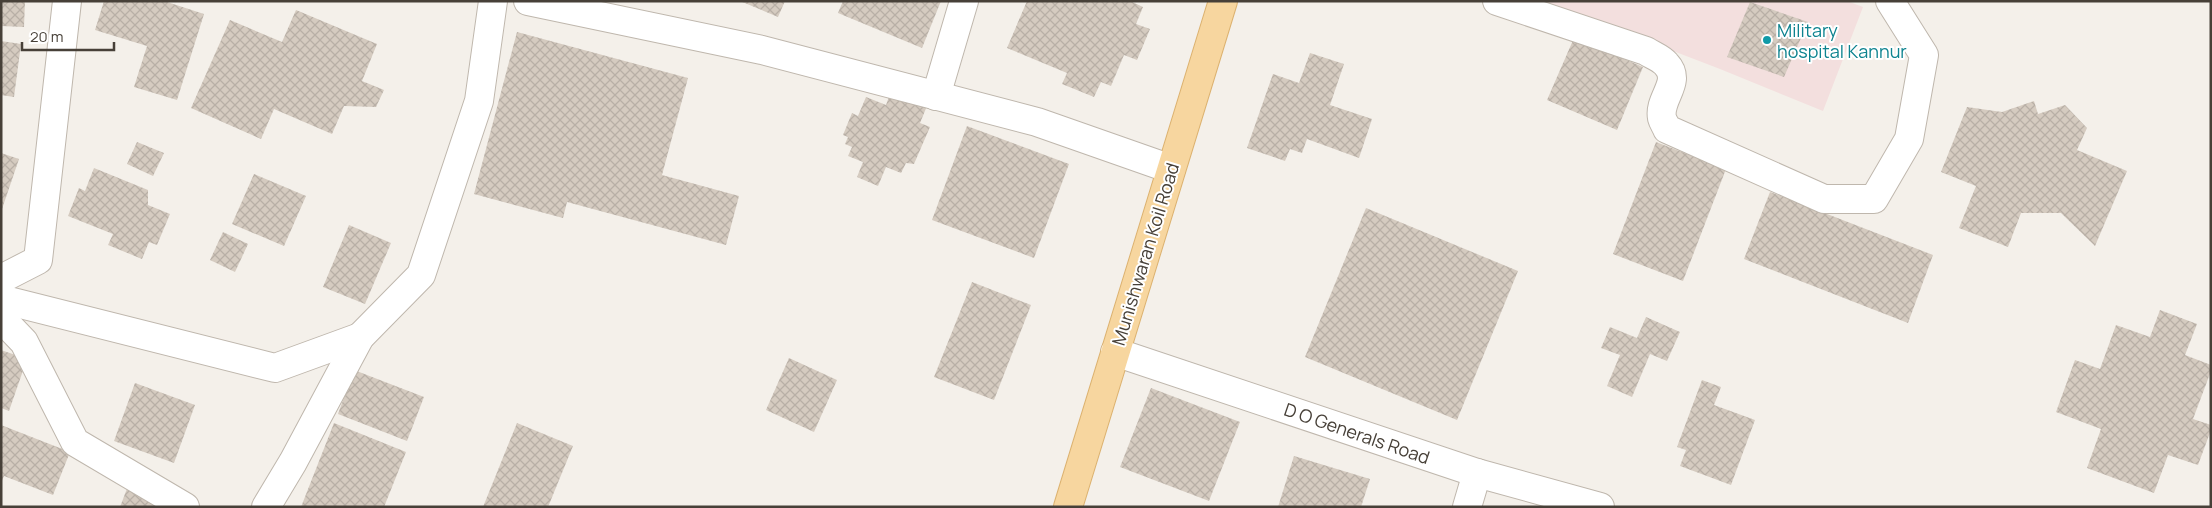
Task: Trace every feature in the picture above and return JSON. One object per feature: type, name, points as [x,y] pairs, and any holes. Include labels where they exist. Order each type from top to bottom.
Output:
[{"type":"main road","name":"Munishwaran Koil Road","points":[[1068,507],[1223,1]]},
{"type":"street","points":[[1,279],[38,260],[67,1]]},
{"type":"street","points":[[266,507],[293,462],[360,337],[421,275],[479,101],[493,1]]},
{"type":"street","points":[[528,1],[762,50],[1037,122],[1171,169]]},
{"type":"street","points":[[936,96],[964,1]]},
{"type":"street","points":[[1497,1],[1646,51],[1665,62],[1671,70],[1673,81],[1664,100],[1662,117],[1667,129],[1824,200],[1874,200],[1909,139],[1924,55],[1890,1]]},
{"type":"street","points":[[1,299],[275,368],[360,337]]},
{"type":"street","points":[[1,318],[24,342],[74,442],[185,507]]},
{"type":"street","name":"D O Generals Road","points":[[1115,352],[1477,474],[1600,507]]},
{"type":"street","points":[[1467,507],[1477,474]]},
{"type":"shaded area","points":[[1543,1],[1847,1],[1863,7],[1823,111]]},
{"type":"building","points":[[1,1],[25,1],[24,27],[1,26]]},
{"type":"building","points":[[104,1],[164,1],[204,14],[177,100],[134,87],[147,46],[95,30]]},
{"type":"building","points":[[740,1],[785,1],[778,17]]},
{"type":"building","points":[[843,1],[941,1],[922,48],[838,13]]},
{"type":"building","points":[[1027,1],[1130,1],[1143,7],[1136,24],[1150,29],[1137,60],[1124,55],[1111,86],[1101,82],[1094,97],[1062,84],[1067,73],[1007,48]]},
{"type":"building","name":"Military hospital Kannur","points":[[1750,2],[1808,22],[1784,77],[1727,57]]},
{"type":"building","points":[[296,10],[377,44],[362,81],[384,90],[376,107],[344,106],[332,134],[274,109],[261,139],[191,108],[230,20],[282,42]]},
{"type":"building","points":[[517,32],[688,78],[662,175],[739,196],[726,245],[567,202],[563,218],[474,194]]},
{"type":"building","points":[[1574,38],[1643,67],[1617,130],[1547,100]]},
{"type":"building","points":[[1,41],[21,44],[14,97],[1,95]]},
{"type":"building","points":[[1310,53],[1344,64],[1330,105],[1372,119],[1359,158],[1307,139],[1302,153],[1290,149],[1285,161],[1247,148],[1273,74],[1299,83]]},
{"type":"building","points":[[891,91],[927,106],[920,123],[930,127],[914,164],[906,163],[901,173],[886,167],[878,186],[857,177],[863,162],[848,156],[852,147],[845,144],[848,137],[843,135],[852,113],[858,116],[866,97],[886,105]]},
{"type":"building","points":[[2034,101],[2038,114],[2065,105],[2087,128],[2077,150],[2127,171],[2095,246],[2061,213],[2021,213],[2008,247],[1959,228],[1976,186],[1941,172],[1967,107],[2002,112]]},
{"type":"building","points":[[967,126],[1069,164],[1034,258],[932,220]]},
{"type":"building","points":[[137,142],[164,153],[153,176],[127,164]]},
{"type":"building","points":[[1656,142],[1726,169],[1683,281],[1613,254]]},
{"type":"building","points":[[1,153],[19,159],[2,209],[1,209]]},
{"type":"building","points":[[94,168],[148,190],[148,205],[170,214],[157,245],[149,242],[142,259],[108,245],[113,234],[68,216],[79,188],[85,191]]},
{"type":"building","points":[[254,174],[306,196],[284,246],[232,224]]},
{"type":"building","points":[[1770,192],[1933,255],[1908,323],[1744,259]]},
{"type":"building","points":[[1366,208],[1518,271],[1457,420],[1305,357]]},
{"type":"building","points":[[349,225],[391,243],[365,304],[323,287]]},
{"type":"building","points":[[223,232],[248,244],[235,272],[210,260]]},
{"type":"building","points":[[972,282],[1031,305],[994,400],[934,377]]},
{"type":"building","points":[[2160,310],[2197,324],[2185,355],[2211,365],[2211,371],[2193,419],[2211,425],[2211,430],[2198,465],[2168,455],[2154,493],[2087,468],[2101,429],[2056,412],[2075,360],[2100,369],[2116,325],[2150,337]]},
{"type":"building","points":[[1646,317],[1680,332],[1667,361],[1650,354],[1632,397],[1607,386],[1620,355],[1601,348],[1610,327],[1637,338]]},
{"type":"building","points":[[1,350],[27,359],[9,411],[1,408]]},
{"type":"building","points":[[789,358],[837,380],[814,432],[766,410]]},
{"type":"building","points":[[354,370],[424,397],[407,441],[338,414]]},
{"type":"building","points":[[1702,380],[1721,387],[1714,405],[1755,420],[1731,485],[1680,466],[1686,450],[1677,447]]},
{"type":"building","points":[[135,383],[195,405],[174,463],[114,441]]},
{"type":"building","points":[[1151,388],[1240,422],[1209,501],[1120,467]]},
{"type":"building","points":[[334,423],[406,452],[384,507],[301,507]]},
{"type":"building","points":[[517,423],[573,446],[548,507],[483,507]]},
{"type":"building","points":[[1,425],[70,452],[53,495],[4,476],[1,483]]},
{"type":"building","points":[[1294,456],[1370,479],[1361,507],[1278,507]]},
{"type":"building","points":[[128,486],[181,507],[120,507]]},
{"type":"place","name":"Military hospital Kannur","points":[[1767,40]]}]
